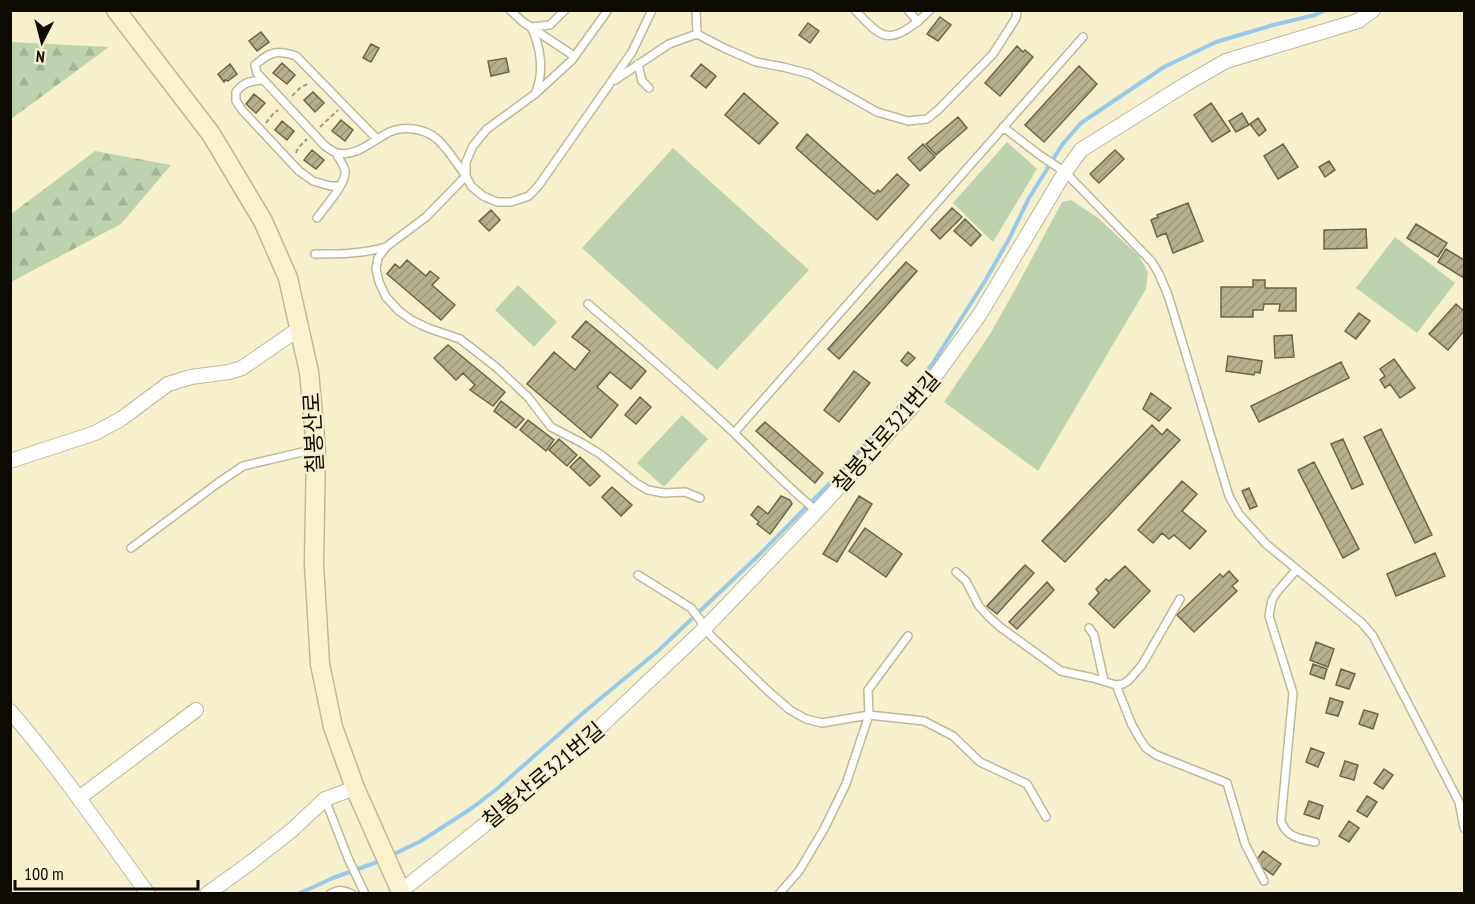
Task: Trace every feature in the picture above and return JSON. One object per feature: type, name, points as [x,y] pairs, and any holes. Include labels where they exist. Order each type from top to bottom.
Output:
[{"type":"street","name":"칠봉산로","points":[[116,10],[211,134],[263,221],[288,278],[309,372],[316,449],[314,564],[320,664],[333,727],[355,788],[399,887]]},
{"type":"street","name":"칠봉산로321번길","points":[[399,887],[516,800],[596,731],[817,511],[922,395],[980,314],[1065,172],[1081,150],[1226,61],[1358,21],[1373,10]]},
{"type":"street","points":[[10,461],[95,433],[122,419],[168,384],[191,377],[230,372],[242,368],[300,328]]},
{"type":"street","points":[[79,798],[196,710]]},
{"type":"street","points":[[10,711],[40,746],[148,894]]},
{"type":"street","points":[[207,894],[292,830],[325,799],[355,788]]},
{"type":"lane","points":[[510,10],[574,56]]},
{"type":"lane","points":[[531,27],[550,25],[565,10]]},
{"type":"lane","points":[[608,10],[574,56],[535,94],[487,129],[473,146],[466,162],[466,176],[426,217],[386,247],[378,258],[376,269],[386,297],[399,311],[428,328],[460,339],[496,367],[528,397],[551,427],[600,454],[648,490],[664,493],[685,492],[700,498]]},
{"type":"lane","points":[[336,153],[359,150],[386,133],[417,129],[438,140],[471,186],[483,196],[497,202],[511,202],[529,196],[632,52],[652,10]]},
{"type":"lane","points":[[696,10],[697,34]]},
{"type":"lane","points":[[855,10],[885,36],[898,34],[918,22],[930,10]]},
{"type":"lane","points":[[908,10],[918,22]]},
{"type":"lane","points":[[612,82],[669,44],[697,34],[756,62],[810,74],[877,112],[908,121],[927,119],[993,54],[1016,18],[1017,10]]},
{"type":"lane","points":[[531,27],[540,51],[539,84],[535,94]]},
{"type":"lane","points":[[734,433],[1083,37]]},
{"type":"lane","points":[[317,218],[340,186],[345,169],[336,153],[325,146],[263,80],[257,73],[255,65],[271,54],[282,52],[296,56],[377,139]]},
{"type":"lane","points":[[638,64],[642,81],[649,88]]},
{"type":"lane","points":[[263,80],[248,81],[236,92],[236,100],[242,110],[299,171],[313,181],[330,186],[340,186]]},
{"type":"lane","points":[[1003,127],[1065,172],[1152,262],[1168,295],[1229,496],[1249,527],[1266,544],[1362,623],[1373,636],[1459,801],[1464,828]]},
{"type":"lane","points":[[315,254],[356,254],[386,247]]},
{"type":"lane","points":[[588,304],[663,367],[817,511]]},
{"type":"lane","points":[[131,548],[243,466],[316,449]]},
{"type":"lane","points":[[1296,570],[1277,592],[1270,607],[1269,616],[1293,693],[1281,821],[1283,828],[1289,834],[1315,842]]},
{"type":"lane","points":[[956,572],[966,581],[979,606],[1000,627],[1061,671],[1116,685],[1129,680],[1142,665],[1180,599]]},
{"type":"lane","points":[[638,575],[691,608],[702,625],[790,710],[806,719],[822,723],[869,716],[924,721],[953,736],[980,762],[1027,784],[1046,818]]},
{"type":"lane","points":[[1089,628],[1094,635],[1104,681]]},
{"type":"lane","points":[[778,894],[799,871],[824,829],[846,784],[869,716],[868,690],[908,636]]},
{"type":"lane","points":[[1116,685],[1132,724],[1146,748],[1227,783],[1245,844],[1264,881]]},
{"type":"lane","points":[[325,799],[365,894]]},
{"type":"lane","points":[[330,894],[336,890],[343,890],[352,894]]},
{"type":"green space","points":[[11,42],[109,47],[11,119]]},
{"type":"green space","points":[[1007,142],[1037,169],[993,242],[953,203]]},
{"type":"green space","points":[[673,148],[809,270],[717,370],[582,248]]},
{"type":"green space","points":[[95,151],[171,165],[121,224],[11,282],[11,214]]},
{"type":"green space","points":[[1071,200],[1098,218],[1139,256],[1148,272],[1146,289],[1038,471],[944,402],[990,334],[1062,202]]},
{"type":"green space","points":[[1395,237],[1455,283],[1417,333],[1356,288]]},
{"type":"green space","points":[[518,285],[557,322],[534,347],[495,310]]},
{"type":"green space","points":[[682,415],[708,439],[664,487],[637,463]]},
{"type":"building","points":[[940,17],[951,25],[938,41],[927,34]]},
{"type":"building","points":[[808,23],[819,31],[810,43],[799,35]]},
{"type":"building","points":[[261,32],[269,42],[257,51],[249,41]]},
{"type":"building","points":[[371,44],[379,48],[371,62],[363,58]]},
{"type":"building","points":[[1017,46],[1033,57],[1000,96],[985,83]]},
{"type":"building","points":[[506,58],[509,72],[491,76],[488,61]]},
{"type":"building","points":[[282,63],[295,75],[287,84],[273,73]]},
{"type":"building","points":[[230,64],[237,74],[224,82],[218,74]]},
{"type":"building","points":[[701,64],[716,76],[706,88],[691,76]]},
{"type":"building","points":[[1079,66],[1097,84],[1044,142],[1025,125]]},
{"type":"building","points":[[313,92],[324,103],[315,112],[304,100]]},
{"type":"building","points":[[744,93],[778,123],[759,144],[725,115]]},
{"type":"building","points":[[254,94],[265,103],[256,113],[246,104]]},
{"type":"building","points":[[1211,103],[1230,131],[1212,142],[1194,115]]},
{"type":"building","points":[[1242,113],[1249,125],[1236,132],[1229,121]]},
{"type":"building","points":[[958,117],[967,128],[936,155],[926,144]]},
{"type":"building","points":[[1258,118],[1266,130],[1259,136],[1250,124]]},
{"type":"building","points":[[341,120],[353,130],[345,141],[332,131]]},
{"type":"building","points":[[282,121],[294,131],[287,140],[275,130]]},
{"type":"building","points":[[807,134],[874,194],[878,190],[880,192],[897,174],[909,185],[877,220],[796,148]]},
{"type":"building","points":[[923,144],[935,157],[920,171],[908,158]]},
{"type":"building","points":[[1283,144],[1298,167],[1278,179],[1264,156]]},
{"type":"building","points":[[312,150],[324,160],[316,169],[304,160]]},
{"type":"building","points":[[1115,150],[1124,159],[1099,183],[1090,174]]},
{"type":"building","points":[[1329,161],[1335,170],[1325,177],[1319,167]]},
{"type":"building","points":[[1188,203],[1203,241],[1173,253],[1166,233],[1157,237],[1151,220],[1158,217],[1157,215]]},
{"type":"building","points":[[952,208],[962,217],[940,239],[931,230]]},
{"type":"building","points":[[491,210],[500,220],[489,231],[479,221]]},
{"type":"building","points":[[965,219],[981,235],[971,246],[954,231]]},
{"type":"building","points":[[1416,224],[1447,243],[1438,257],[1407,238]]},
{"type":"building","points":[[1366,229],[1367,248],[1324,249],[1324,230]]},
{"type":"building","points":[[1446,249],[1464,260],[1464,278],[1438,262]]},
{"type":"building","points":[[407,260],[426,276],[430,271],[439,278],[432,285],[455,305],[441,320],[387,274],[395,264],[400,268]]},
{"type":"building","points":[[906,262],[917,271],[839,359],[828,349]]},
{"type":"building","points":[[1253,280],[1265,280],[1265,288],[1296,288],[1296,311],[1279,311],[1280,304],[1264,304],[1263,310],[1253,310],[1253,317],[1221,317],[1221,287],[1253,287]]},
{"type":"building","points":[[1456,304],[1464,311],[1464,331],[1448,350],[1429,334]]},
{"type":"building","points":[[1359,313],[1370,321],[1356,339],[1345,331]]},
{"type":"building","points":[[586,321],[646,371],[631,389],[610,372],[597,387],[618,405],[591,438],[527,384],[554,352],[575,370],[590,351],[572,337]]},
{"type":"building","points":[[1292,335],[1294,357],[1275,358],[1274,336]]},
{"type":"building","points":[[448,345],[505,392],[493,406],[470,390],[475,385],[463,373],[456,380],[434,358]]},
{"type":"building","points":[[908,352],[915,358],[907,366],[901,361]]},
{"type":"building","points":[[1228,356],[1262,361],[1260,373],[1255,372],[1254,375],[1226,371]]},
{"type":"building","points":[[1394,359],[1415,388],[1400,398],[1390,384],[1385,388],[1380,380],[1385,376],[1380,369]]},
{"type":"building","points":[[1341,362],[1349,378],[1259,422],[1251,406]]},
{"type":"building","points":[[854,371],[870,383],[839,422],[824,410]]},
{"type":"building","points":[[1151,393],[1171,408],[1159,421],[1143,409]]},
{"type":"building","points":[[640,397],[651,407],[636,424],[625,415]]},
{"type":"building","points":[[501,401],[524,419],[516,428],[494,411]]},
{"type":"building","points":[[528,420],[554,440],[546,451],[520,430]]},
{"type":"building","points":[[765,422],[823,473],[815,483],[756,431]]},
{"type":"building","points":[[1152,425],[1162,435],[1167,429],[1180,440],[1065,562],[1042,541]]},
{"type":"building","points":[[1381,429],[1432,535],[1415,543],[1364,437]]},
{"type":"building","points":[[559,439],[577,455],[567,466],[549,450]]},
{"type":"building","points":[[1343,439],[1363,484],[1352,489],[1331,444]]},
{"type":"building","points":[[580,457],[600,476],[590,486],[570,467]]},
{"type":"building","points":[[1314,462],[1359,549],[1343,558],[1298,470]]},
{"type":"building","points":[[1182,481],[1197,494],[1182,511],[1206,531],[1190,549],[1174,535],[1169,539],[1162,533],[1153,543],[1138,530]]},
{"type":"building","points":[[612,487],[632,505],[621,516],[602,497]]},
{"type":"building","points":[[1249,488],[1257,506],[1250,509],[1242,491]]},
{"type":"building","points":[[781,496],[790,500],[792,504],[770,534],[757,524],[759,522],[751,515],[758,506],[768,514]]},
{"type":"building","points":[[859,496],[872,504],[837,562],[823,554]]},
{"type":"building","points":[[865,528],[902,554],[886,577],[849,551]]},
{"type":"building","points":[[1435,553],[1445,576],[1396,596],[1387,574]]},
{"type":"building","points":[[1025,565],[1034,573],[997,614],[987,606]]},
{"type":"building","points":[[1125,566],[1150,591],[1114,628],[1089,604],[1099,593],[1096,589],[1106,579],[1109,581]]},
{"type":"building","points":[[1229,571],[1238,581],[1232,586],[1237,591],[1194,632],[1177,615],[1220,574],[1223,577]]},
{"type":"building","points":[[1047,582],[1054,590],[1017,629],[1009,622]]},
{"type":"building","points":[[1316,642],[1334,649],[1328,667],[1310,660]]},
{"type":"building","points":[[1313,664],[1327,669],[1324,679],[1310,674]]},
{"type":"building","points":[[1341,669],[1355,674],[1349,689],[1336,685]]},
{"type":"building","points":[[1330,698],[1343,702],[1338,716],[1326,713]]},
{"type":"building","points":[[1364,710],[1378,714],[1373,729],[1359,724]]},
{"type":"building","points":[[1311,748],[1324,753],[1318,767],[1306,762]]},
{"type":"building","points":[[1345,761],[1358,765],[1354,780],[1340,776]]},
{"type":"building","points":[[1384,769],[1393,775],[1383,789],[1374,783]]},
{"type":"building","points":[[1367,796],[1377,802],[1367,817],[1357,811]]},
{"type":"building","points":[[1309,801],[1323,806],[1319,819],[1304,814]]},
{"type":"building","points":[[1349,821],[1359,828],[1349,842],[1339,836]]},
{"type":"building","points":[[1263,851],[1281,864],[1273,875],[1255,862]]},
{"type":"waterway","points":[[390,856],[421,841],[498,788],[659,650],[760,554],[837,476],[903,402],[933,363],[985,281],[1029,198],[1062,145],[1081,123],[1164,67],[1216,42],[1315,15],[1325,10]]},
{"type":"waterway","points":[[298,894],[380,861]]}]
